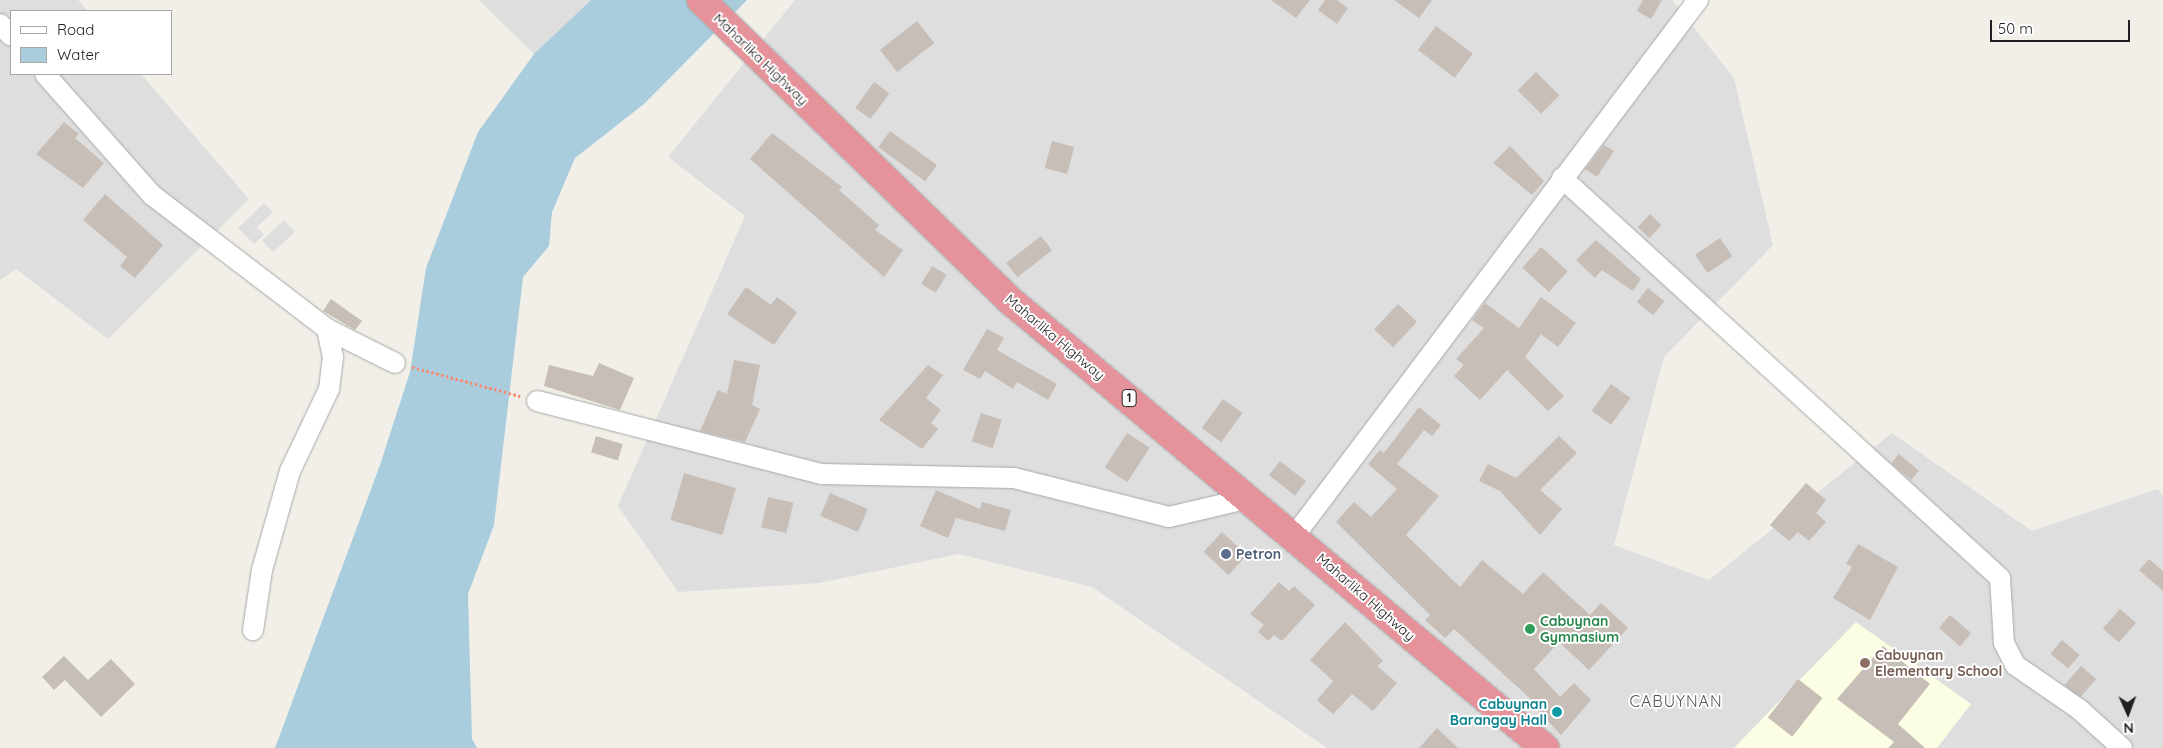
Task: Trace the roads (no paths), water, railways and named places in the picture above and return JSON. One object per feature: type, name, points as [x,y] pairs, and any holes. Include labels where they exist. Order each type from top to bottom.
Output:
[{"type":"highway","name":"Maharlika Highway","points":[[701,0],[1012,302],[1295,535],[1545,748]]},
{"type":"street","points":[[1295,535],[1562,178],[1698,0]]},
{"type":"street","points":[[0,24],[10,35]]},
{"type":"street","points":[[45,75],[152,194],[327,329],[395,363]]},
{"type":"street","points":[[1562,178],[2000,578],[2004,644],[2015,665],[2079,708],[2122,748]]},
{"type":"street","points":[[253,630],[262,570],[290,471],[329,389],[333,357],[327,329]]},
{"type":"street","points":[[537,401],[822,474],[1014,478],[1168,517],[1250,498]]},
{"type":"water","points":[[591,0],[747,0],[644,104],[575,158],[552,212],[549,246],[523,277],[494,525],[468,594],[472,739],[477,748],[275,748],[380,465],[410,372],[426,268],[478,132],[534,54]]},
{"type":"place","name":"Petron","points":[[1226,554]]},
{"type":"place","name":"Cabuynan Gymnasium","points":[[1530,629]]},
{"type":"place","name":"Cabuynan Elementary School","points":[[1865,663]]},
{"type":"place","name":"Cabuynan Barangay Hall","points":[[1557,712]]},
{"type":"district","name":"CABUYNAN","points":[[1676,701]]}]
